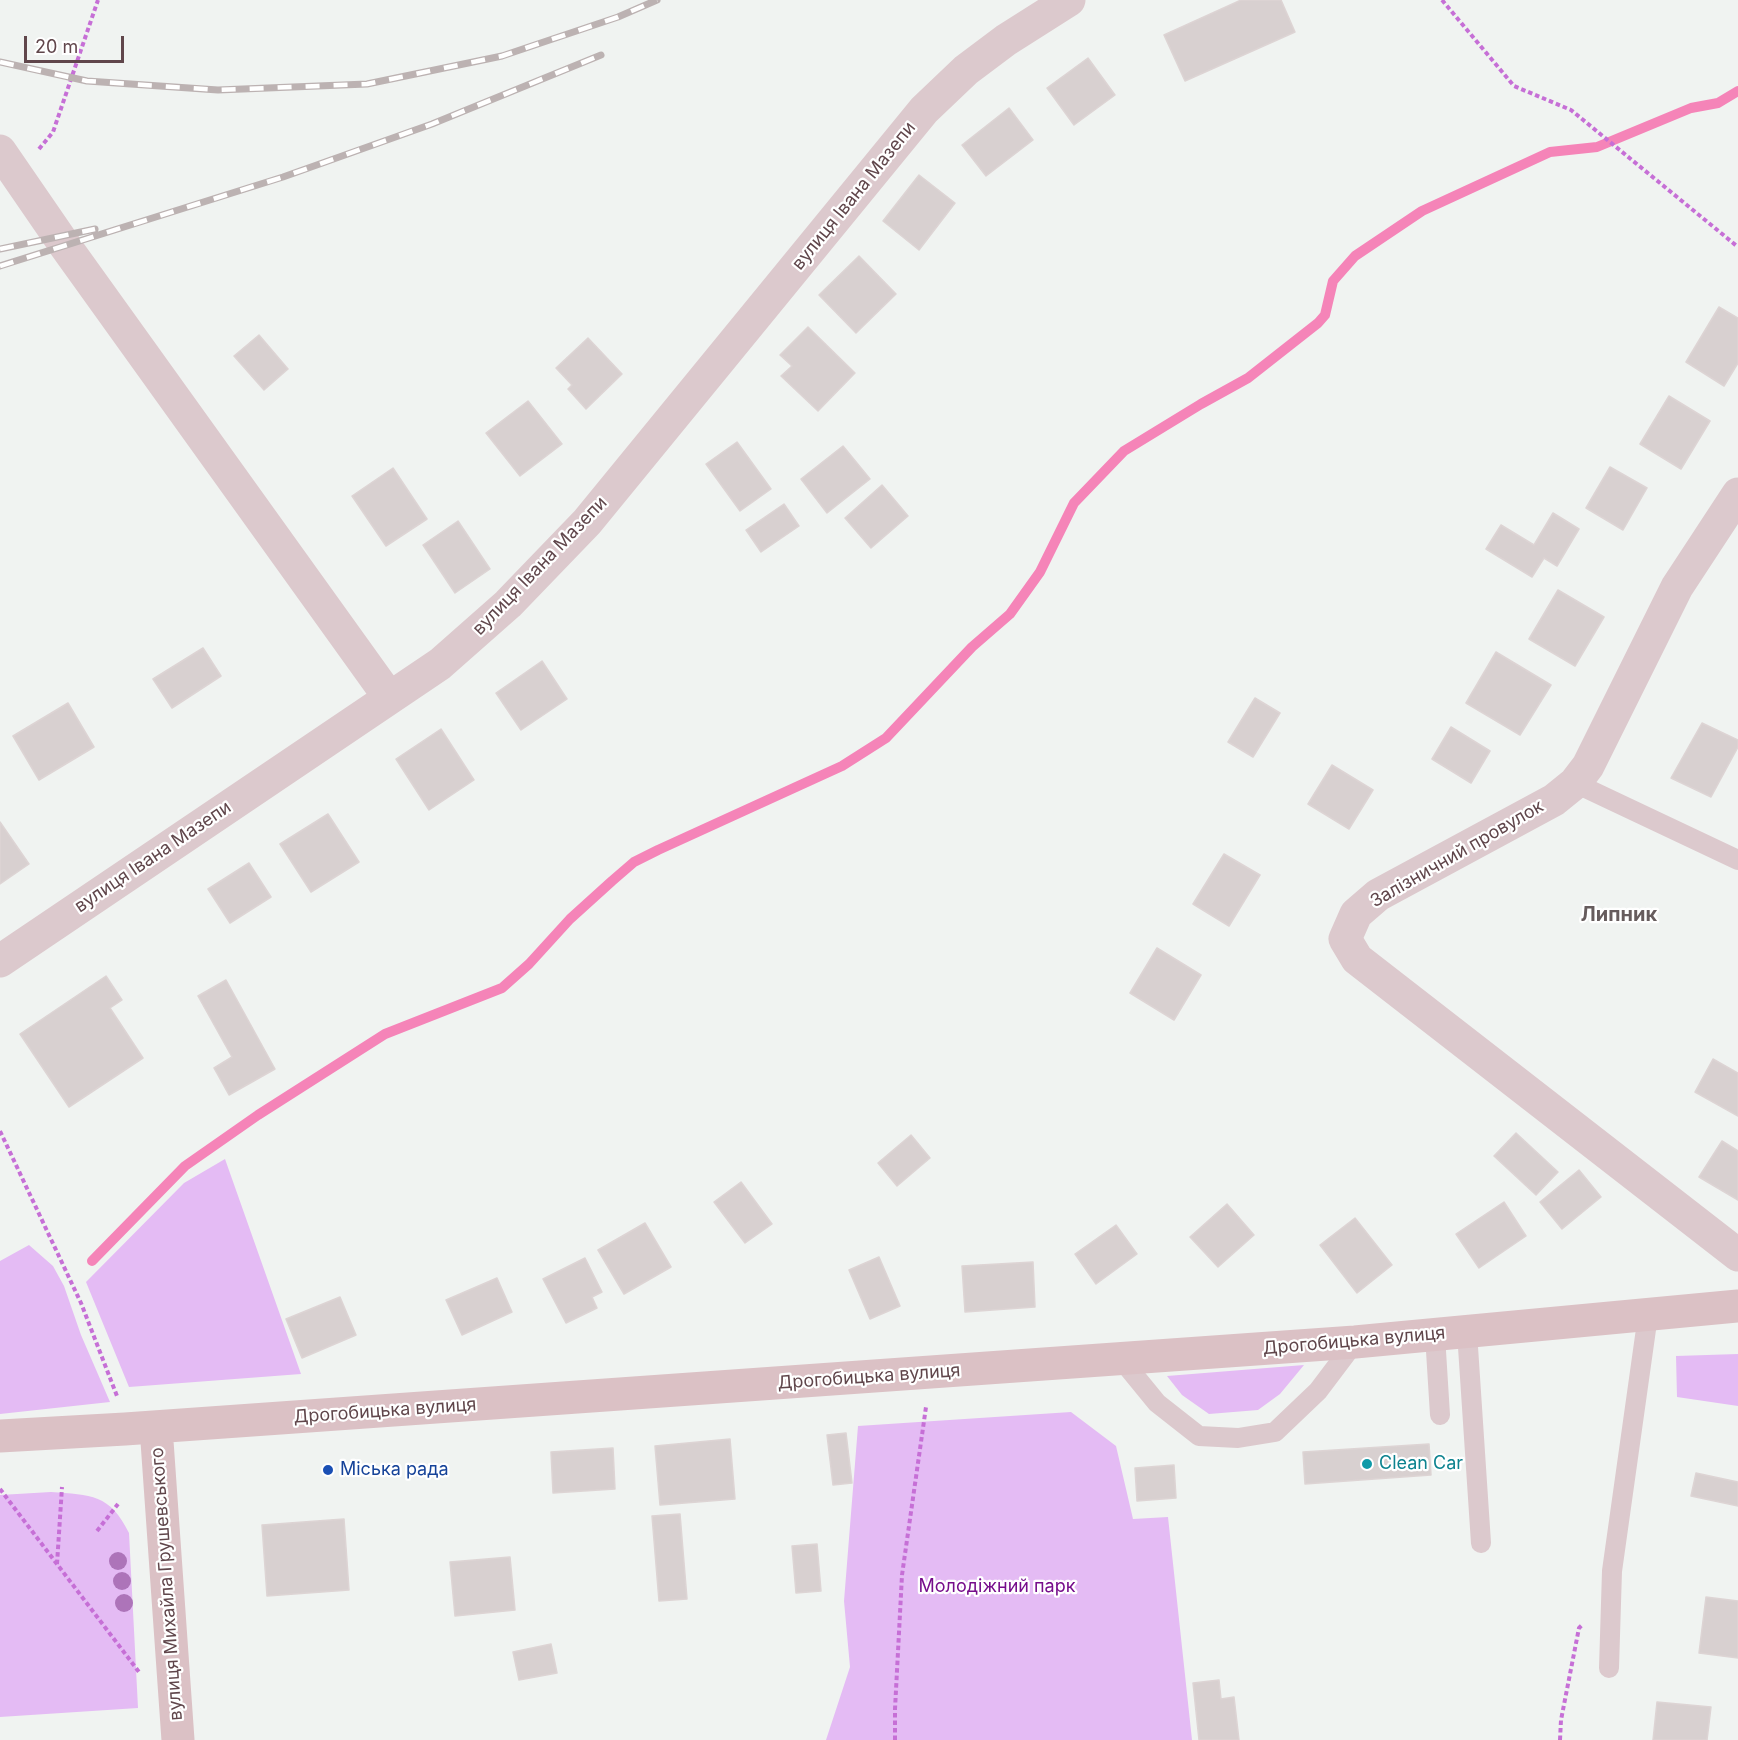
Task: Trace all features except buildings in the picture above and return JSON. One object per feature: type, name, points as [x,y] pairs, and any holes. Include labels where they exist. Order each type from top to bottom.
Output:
[{"type":"street","name":"вулиця Івана Мазепи","points":[[0,961],[440,664],[491,619],[587,522],[924,110],[966,70],[1038,12],[1069,0]]},
{"type":"street","points":[[8,163],[389,697]]},
{"type":"street","name":"Залізничний провулок","points":[[1738,494],[1677,587],[1588,766],[1575,783],[1554,800],[1378,896],[1356,914],[1345,939],[1357,959],[1738,1255]]},
{"type":"street","name":"Дрогобицька вулиця","points":[[0,1436],[156,1427],[1355,1342],[1738,1306]]},
{"type":"street","name":"вулиця Михайла Грушевського","points":[[156,1427],[178,1740]]},
{"type":"lane","points":[[1575,783],[1738,860]]},
{"type":"lane","points":[[1610,1668],[1612,1571],[1648,1315]]},
{"type":"lane","points":[[1440,1415],[1451,1333]]},
{"type":"lane","points":[[1451,1333],[1481,1544]]},
{"type":"lane","points":[[1121,1359],[1157,1403],[1199,1436],[1238,1437],[1275,1432],[1318,1391],[1355,1342]]},
{"type":"path","points":[[8,163],[53,132],[99,0]]},
{"type":"path","points":[[1442,0],[1514,86],[1571,110],[1738,246]]},
{"type":"path","points":[[0,1131],[81,1303],[118,1399]]},
{"type":"path","points":[[895,1740],[902,1575],[926,1406]]},
{"type":"path","points":[[57,1565],[62,1486]]},
{"type":"path","points":[[0,1489],[143,1678]]},
{"type":"path","points":[[97,1531],[118,1504]]},
{"type":"path","points":[[1560,1740],[1561,1720],[1579,1628],[1611,1596]]},
{"type":"green space","points":[[225,1159],[301,1374],[129,1387],[86,1282],[184,1183]]},
{"type":"green space","points":[[29,1245],[53,1266],[64,1286],[81,1335],[110,1402],[0,1414],[0,1261]]},
{"type":"green space","points":[[1738,1354],[1738,1406],[1677,1397],[1676,1356]]},
{"type":"green space","points":[[1304,1365],[1280,1394],[1258,1410],[1209,1414],[1182,1395],[1167,1376]]},
{"type":"green space","name":"Молодіжний парк","points":[[1071,1412],[1116,1446],[1133,1519],[1168,1517],[1192,1740],[826,1740],[850,1667],[844,1601],[858,1426]]},
{"type":"green space","points":[[51,1492],[77,1494],[98,1499],[114,1511],[129,1533],[138,1708],[0,1717],[0,1495]]},
{"type":"waterway","points":[[92,1261],[185,1166],[258,1115],[385,1034],[502,988],[529,964],[570,919],[634,862],[842,766],[886,738],[972,647],[1010,614],[1040,572],[1074,503],[1124,451],[1248,378],[1318,323],[1325,315],[1333,281],[1355,256],[1422,211],[1550,152],[1597,147],[1691,108],[1718,103],[1738,91]]},
{"type":"railway","points":[[0,62],[87,81],[218,90],[367,84],[502,56],[618,17],[657,0]]},
{"type":"railway","points":[[0,266],[283,177],[432,124],[601,55]]},
{"type":"railway","points":[[0,249],[95,229]]},
{"type":"place","name":"Clean Car","points":[[1367,1464]]},
{"type":"place","name":"Міська рада","points":[[328,1470]]},
{"type":"district","name":"Липник","points":[[1619,915]]}]
